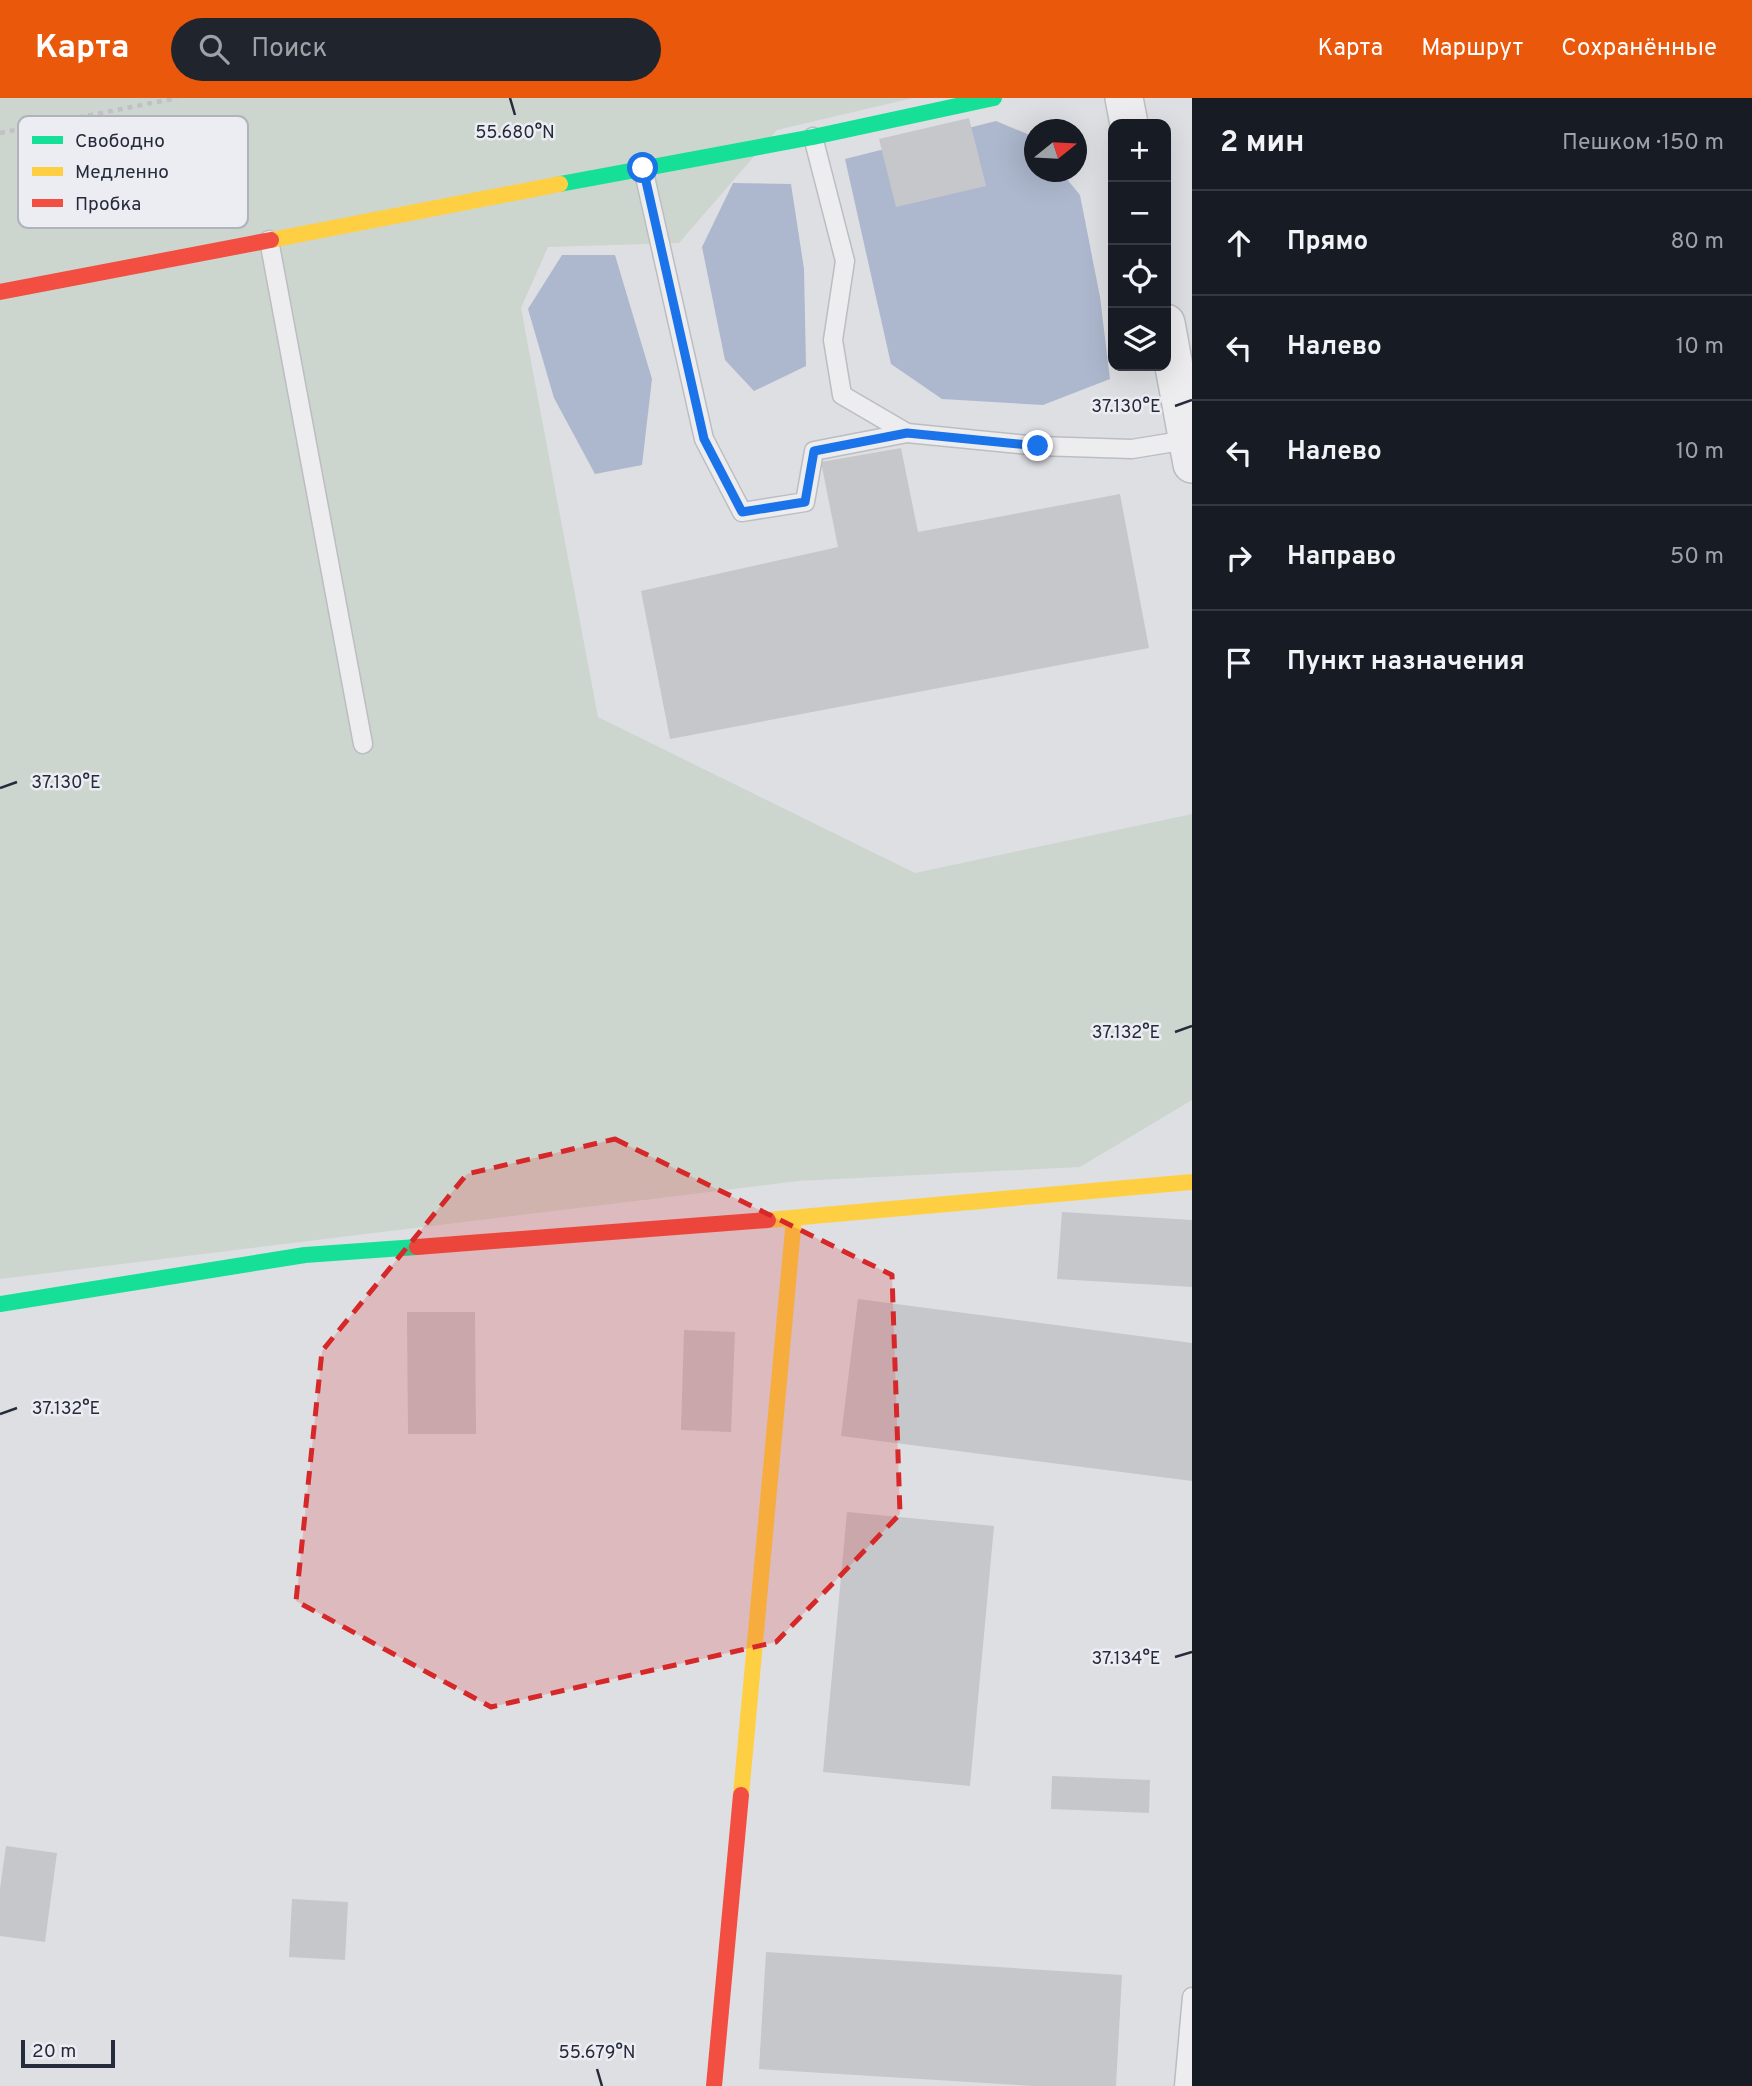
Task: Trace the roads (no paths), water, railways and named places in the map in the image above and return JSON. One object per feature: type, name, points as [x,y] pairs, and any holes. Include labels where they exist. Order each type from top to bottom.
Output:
[{"type":"street","points":[[0,292],[643,168],[813,138],[994,98]]},
{"type":"street","points":[[1124,98],[1128,119]]},
{"type":"street","points":[[1171,350],[1190,452]]},
{"type":"street","points":[[0,1304],[305,1255],[794,1218],[1192,1182]]},
{"type":"street","points":[[713,2086],[794,1218]]},
{"type":"lane","points":[[813,138],[845,261],[833,340],[842,395],[907,433]]},
{"type":"lane","points":[[643,168],[704,439],[742,512],[805,502],[814,451],[907,433],[1038,446],[1190,452]]},
{"type":"lane","points":[[269,240],[363,744]]},
{"type":"lane","points":[[1184,2086],[1192,1997]]},
{"type":"water","points":[[996,121],[1024,133],[1024,182],[1069,182],[1080,195],[1100,297],[1110,379],[1043,405],[942,399],[891,364],[845,159]]},
{"type":"water","points":[[733,183],[791,184],[804,269],[806,366],[754,391],[725,360],[702,247]]},
{"type":"water","points":[[562,255],[615,255],[652,379],[642,465],[595,474],[554,398],[528,309]]}]
